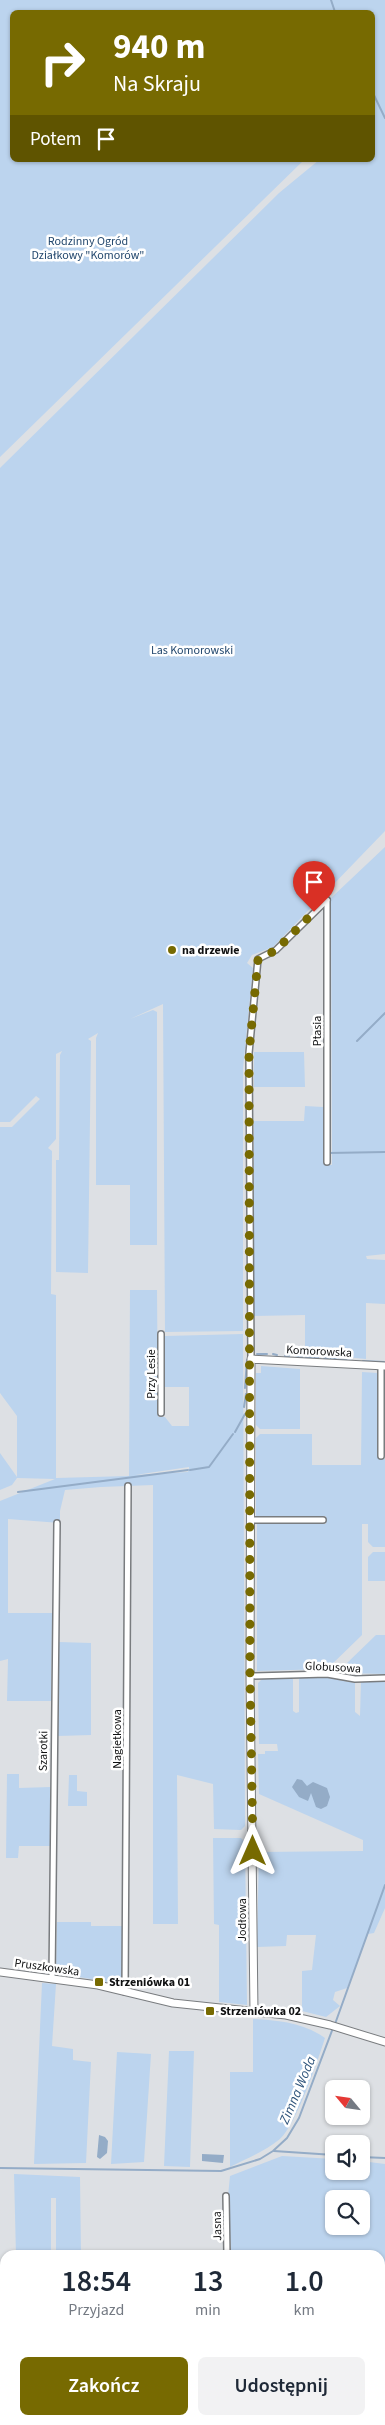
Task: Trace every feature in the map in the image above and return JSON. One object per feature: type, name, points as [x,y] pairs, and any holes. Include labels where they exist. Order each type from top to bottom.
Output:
[{"type":"street","name":"Ptasia","points":[[258,960],[276,950],[327,900],[327,1162]]},
{"type":"street","name":"Jodłowa","points":[[254,2012],[250,1676],[251,1359],[249,1053],[258,960]]},
{"type":"street","name":"Przy Lesie","points":[[161,1334],[161,1413]]},
{"type":"street","name":"Komorowska","points":[[251,1359],[383,1366]]},
{"type":"street","points":[[381,1456],[383,1366]]},
{"type":"street","name":"Nagietkowa","points":[[125,1992],[128,1486]]},
{"type":"street","points":[[250,1520],[323,1520]]},
{"type":"street","name":"Szarotki","points":[[52,1979],[56,1523]]},
{"type":"street","name":"Globusowa","points":[[250,1676],[327,1674],[355,1679],[385,1678]]},
{"type":"street","name":"Pruszkowska","points":[[0,1972],[125,1992],[173,2003],[286,2015],[333,2026],[385,2042]]},
{"type":"street","name":"Jasna","points":[[226,2196],[228,2250]]},
{"type":"green space","name":"Las Komorowski","points":[[0,0],[385,0],[385,831],[273,947],[252,955],[247,963],[253,968],[243,1068],[243,1331],[165,1332],[163,1004],[130,1019],[153,1010],[157,1012],[157,1245],[130,1245],[130,1185],[96,1185],[96,1038],[98,1033],[88,1039],[91,1041],[88,1273],[56,1272],[56,1160],[59,1160],[60,1055],[62,1051],[56,1054],[56,1139],[48,1148],[52,1151],[51,1294],[56,1295],[56,1478],[129,1476],[130,1290],[157,1290],[158,1417],[165,1417],[172,1426],[189,1426],[189,1387],[165,1387],[165,1336],[243,1334],[245,1826],[241,1830],[214,1829],[213,1784],[177,1775],[178,1924],[153,1924],[153,1485],[65,1490],[60,1511],[60,1523],[8,1519],[8,1613],[52,1613],[51,1701],[7,1701],[8,1659],[0,1661],[0,1501],[55,1479],[17,1478],[12,1485],[0,1490],[0,1453],[17,1477],[17,1416],[0,1393],[0,1127],[12,1127],[40,1099],[36,1096],[10,1122],[0,1122],[0,468],[279,193],[317,162],[375,162],[375,10],[10,10],[10,162],[302,162],[0,457]],"holes":[[[189,1467],[188,1472],[135,1475]]]},
{"type":"green space","points":[[385,847],[385,1254],[366,1256],[367,1259],[385,1260],[385,1304],[366,1303],[366,1359],[305,1353],[305,1315],[254,1316],[254,1121],[304,1121],[305,1106],[323,1107],[324,1165],[332,1165],[331,898]]},
{"type":"green space","points":[[254,1052],[304,1052],[305,1087],[254,1087]]},
{"type":"green space","points":[[261,1366],[300,1369],[300,1429],[260,1429],[256,1425],[256,1373],[261,1373]]},
{"type":"green space","points":[[362,1372],[378,1373],[378,1459],[385,1459],[385,1547],[373,1547],[368,1542],[368,1524],[362,1524],[362,1635],[327,1669],[257,1671],[257,1524],[326,1524],[326,1516],[256,1516],[256,1438],[260,1434],[312,1434],[312,1465],[361,1465]]},
{"type":"green space","points":[[373,1552],[385,1552],[385,1581],[368,1581],[368,1557]]},
{"type":"green space","points":[[376,1635],[385,1635],[385,1674],[345,1673],[346,1664]]},
{"type":"green space","points":[[59,1642],[91,1643],[91,1735],[58,1736]]},
{"type":"green space","points":[[263,1678],[293,1679],[293,1711],[296,1713],[299,1712],[299,1678],[328,1678],[355,1683],[355,1712],[360,1716],[361,1682],[385,1682],[385,1908],[374,1933],[368,1934],[347,1988],[335,1992],[333,2000],[340,2006],[326,2017],[302,2011],[302,1971],[312,1970],[316,1935],[287,1935],[286,1946],[257,1947],[259,1852],[363,1851],[363,1840],[259,1794],[258,1754],[265,1754],[265,1751],[278,1751],[277,1744],[259,1744],[258,1683]]},
{"type":"green space","points":[[7,1774],[19,1774],[19,1788],[50,1787],[50,1846],[19,1846],[18,1858],[6,1858]]},
{"type":"green space","points":[[69,1775],[77,1775],[77,1791],[87,1792],[87,1806],[68,1806]]},
{"type":"green space","points":[[213,1838],[241,1838],[245,1842],[247,2005],[219,2002],[219,1925],[214,1924]]},
{"type":"green space","points":[[57,1922],[91,1922],[91,1926],[123,1926],[122,1985],[118,1984],[118,1980],[115,1979],[114,1983],[56,1973]]},
{"type":"green space","points":[[42,1983],[56,1984],[52,2046],[73,2049],[73,2060],[91,2062],[86,2163],[34,2164]]},
{"type":"green space","points":[[253,2019],[290,2023],[308,2029],[325,2038],[306,2092],[286,2132],[268,2148],[230,2167],[230,2072],[253,2072]]},
{"type":"green space","points":[[169,2051],[194,2051],[190,2167],[164,2166]]},
{"type":"green space","points":[[117,2052],[151,2054],[144,2162],[111,2164]]},
{"type":"green space","points":[[282,2156],[325,2158],[325,2180],[370,2180],[370,2162],[385,2164],[385,2250],[231,2250],[228,2196],[230,2176]]},
{"type":"green space","points":[[14,2174],[80,2177],[81,2250],[56,2250],[56,2198],[51,2198],[51,2250],[16,2250]]},
{"type":"shaded area","points":[[297,1779],[302,1780],[307,1786],[313,1782],[327,1788],[330,1797],[327,1806],[321,1809],[316,1807],[311,1793],[308,1801],[299,1797],[292,1787]]},
{"type":"shaded area","points":[[99,2135],[105,2137],[108,2141],[107,2153],[100,2159],[97,2157]]},
{"type":"shaded area","points":[[202,2154],[224,2155],[223,2163],[202,2161]]},
{"type":"waterway","points":[[331,0],[334,10]]},
{"type":"waterway","points":[[375,97],[385,118]]},
{"type":"waterway","points":[[357,1041],[385,1013]]},
{"type":"waterway","points":[[329,1153],[385,1152]]},
{"type":"waterway","points":[[257,1354],[267,1354]]},
{"type":"waterway","points":[[273,1354],[277,1355]]},
{"type":"waterway","points":[[296,1356],[302,1357]]},
{"type":"waterway","points":[[306,1357],[318,1358]]},
{"type":"waterway","points":[[324,1358],[354,1361]]},
{"type":"waterway","points":[[245,1388],[247,1360]]},
{"type":"waterway","points":[[363,1361],[384,1362]]},
{"type":"waterway","points":[[244,1407],[246,1394]]},
{"type":"waterway","points":[[235,1432],[245,1414]]},
{"type":"waterway","points":[[190,1470],[209,1467],[233,1434]]},
{"type":"waterway","points":[[18,1492],[188,1470]]},
{"type":"waterway","name":"Zimna Woda","points":[[335,2024],[385,1885]]},
{"type":"waterway","name":"Zimna Woda","points":[[0,2168],[221,2171],[260,2159],[273,2151],[287,2138],[299,2118],[333,2028]]},
{"type":"waterway","points":[[274,2151],[325,2154]]},
{"type":"waterway","points":[[370,2157],[385,2158]]},
{"type":"place","name":"na drzewie","points":[[172,950]]},
{"type":"place","name":"Strzeniówka 01","points":[[99,1982]]},
{"type":"place","name":"Strzeniówka 02","points":[[210,2011]]},
{"type":"route","points":[[253,1851],[250,1676],[251,1359],[248,1207],[249,1053],[258,960],[276,950],[314,912]]},
{"type":"park label","name":"Rodzinny Ogród Działkowy \"Komorów\"","points":[[88,248]]}]
